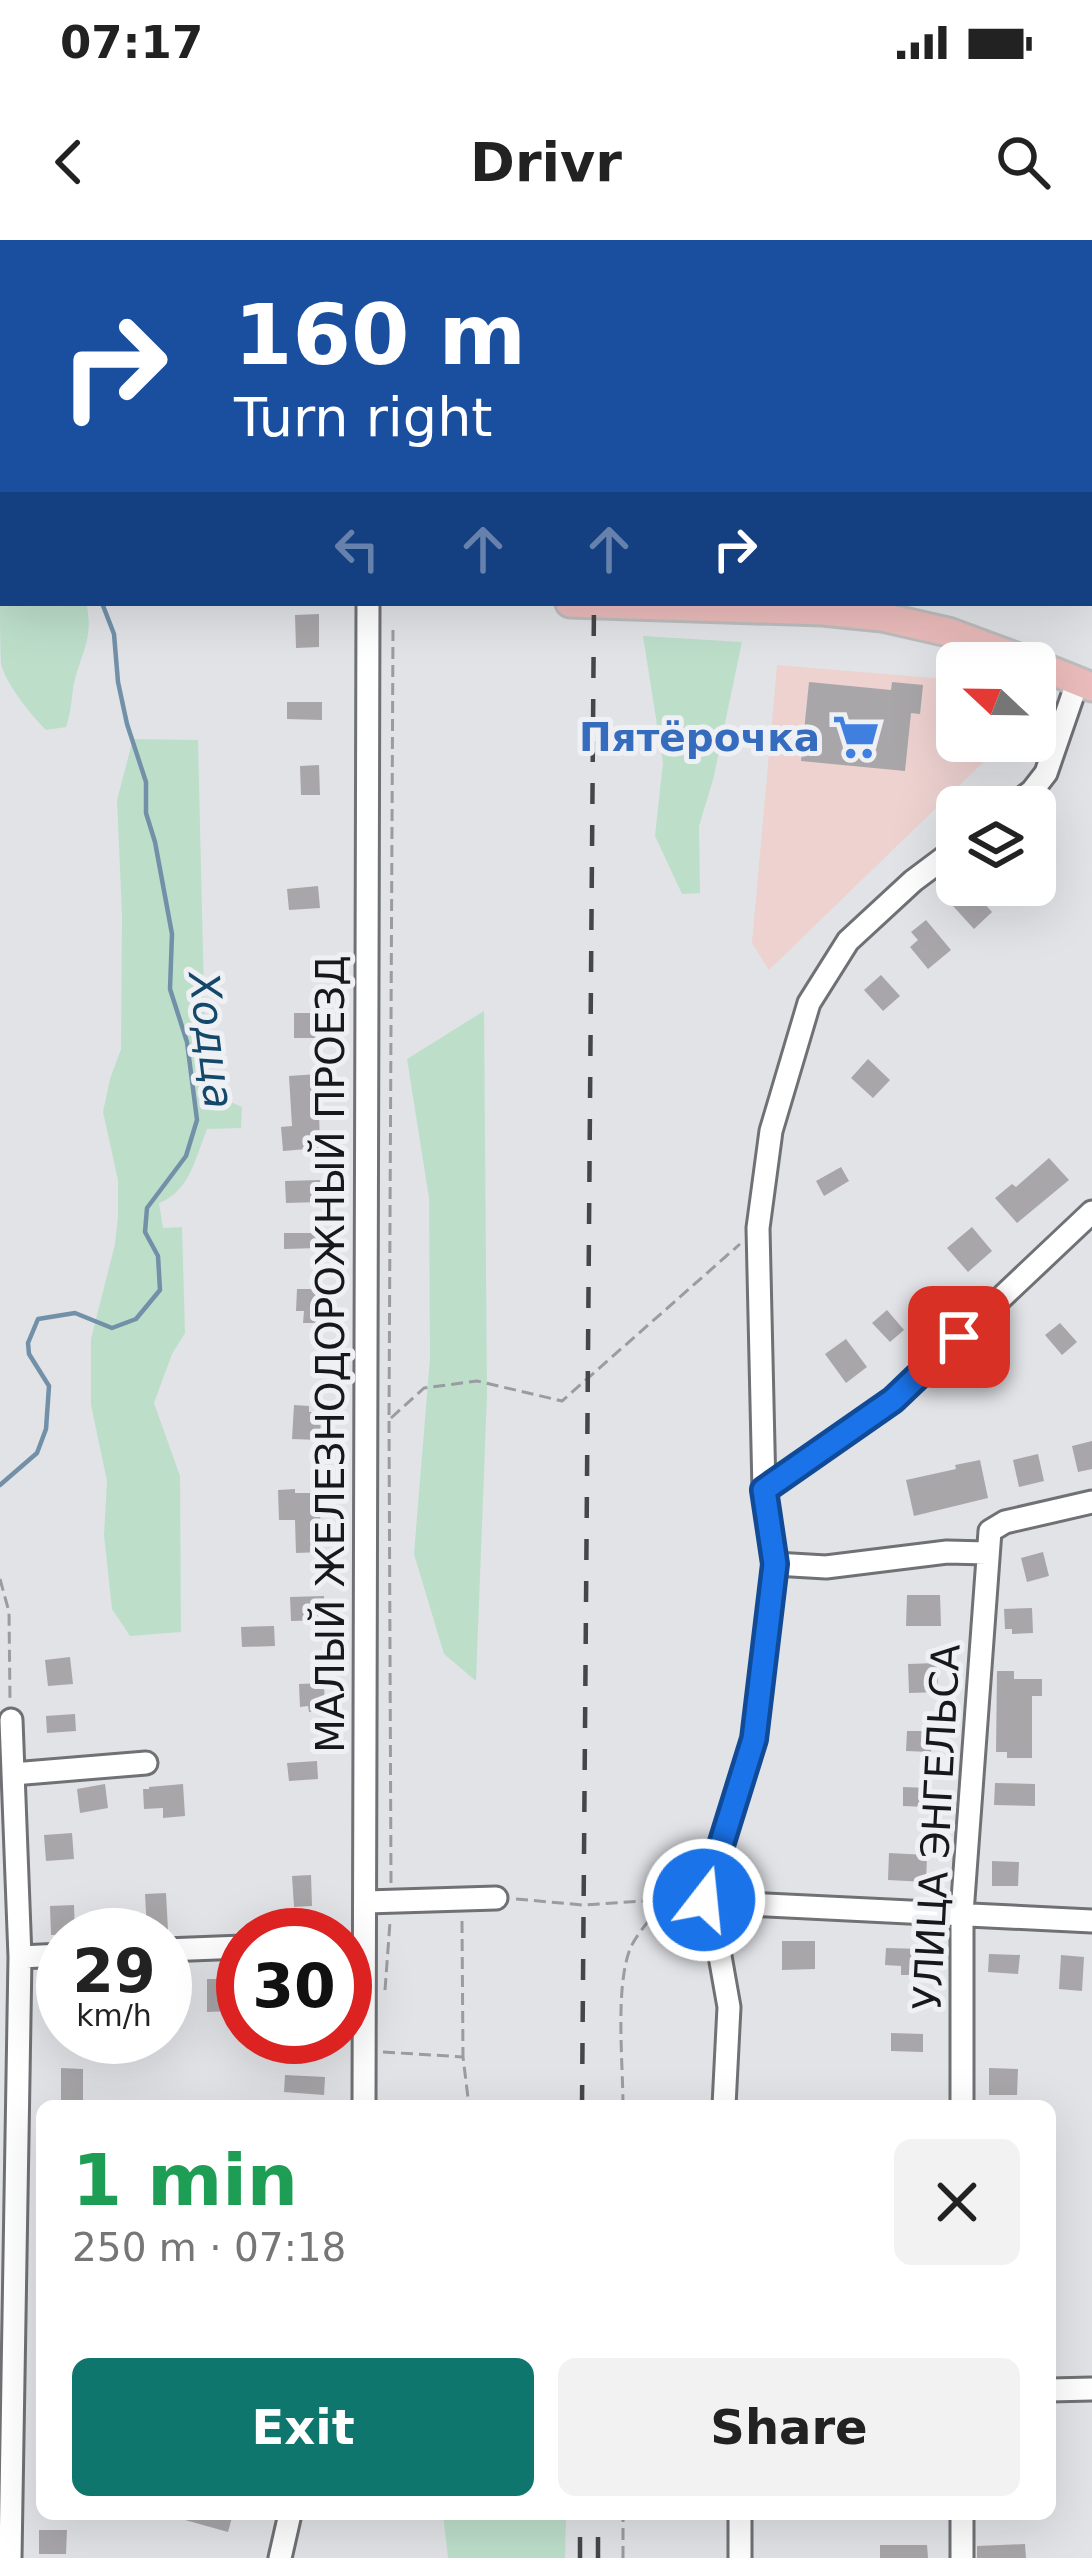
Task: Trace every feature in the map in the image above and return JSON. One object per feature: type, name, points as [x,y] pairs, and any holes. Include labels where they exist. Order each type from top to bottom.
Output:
[{"type":"main road","points":[[768,606],[882,616],[976,642]]},
{"type":"main road","points":[[1056,672],[1085,684]]},
{"type":"street","name":"МАЛЫЙ ЖЕЛЕЗНОДОРОЖНЫЙ ПРОЕЗД","points":[[364,1908],[368,606]]},
{"type":"street","points":[[1036,786],[1085,684]]},
{"type":"street","points":[[724,2100],[730,2007],[720,1956],[704,1924],[704,1900],[754,1739],[775,1564],[764,1490],[758,1228],[771,1131],[809,1003],[848,941],[936,864]]},
{"type":"street","points":[[764,1490],[893,1400],[1092,1212]]},
{"type":"street","points":[[775,1564],[826,1567],[946,1552],[987,1552],[990,1531],[1005,1522],[1092,1502]]},
{"type":"street","name":"УЛИЦА ЭНГЕЛЬСА","points":[[962,2100],[962,1913],[987,1552]]},
{"type":"street","points":[[10,1720],[20,1957],[10,2558]]},
{"type":"street","points":[[13,1774],[146,1763]]},
{"type":"street","points":[[366,1902],[496,1898]]},
{"type":"street","points":[[664,1900],[1092,1921]]},
{"type":"street","points":[[20,1957],[36,1956]]},
{"type":"street","name":"МАЛЫЙ ЖЕЛЕЗНОДОРОЖНЫЙ ПРОЕЗД","points":[[364,2064],[364,2100]]},
{"type":"street","points":[[1056,2390],[1092,2390]]},
{"type":"street","points":[[280,2558],[289,2520]]},
{"type":"street","points":[[740,2520],[740,2558]]},
{"type":"street","points":[[962,2520],[962,2558]]},
{"type":"path","points":[[392,1902],[393,630]]},
{"type":"path","points":[[364,1444],[424,1388],[477,1382],[562,1402],[758,1228]]},
{"type":"path","points":[[0,1579],[9,1612],[10,1720]]},
{"type":"path","points":[[496,1898],[583,1905],[664,1900]]},
{"type":"path","points":[[462,1899],[463,2057],[468,2100]]},
{"type":"path","points":[[623,2100],[626,1965],[631,1947],[664,1900]]},
{"type":"path","points":[[372,2052],[463,2057]]},
{"type":"path","points":[[622,2558],[623,2520]]},
{"type":"shaded area","points":[[777,665],[936,678],[936,762],[984,762],[959,786],[936,786],[936,808],[769,970],[752,943]]},
{"type":"green space","points":[[0,606],[87,606],[88,633],[66,727],[46,730],[20,699],[1,664]]},
{"type":"green space","points":[[643,636],[742,642],[699,826],[700,893],[682,894],[655,836],[663,763]]},
{"type":"green space","points":[[133,739],[198,740],[206,1082],[219,1097],[242,1107],[241,1128],[207,1129],[184,1182],[159,1203],[163,1228],[182,1227],[185,1333],[154,1403],[180,1476],[181,1632],[130,1636],[112,1609],[104,1535],[107,1481],[91,1405],[91,1339],[118,1217],[118,1180],[103,1112],[121,1049],[117,800]]},
{"type":"green space","points":[[484,1011],[487,1395],[476,1681],[444,1654],[414,1554],[430,1358],[429,1198],[407,1059]]},
{"type":"green space","points":[[444,2520],[566,2520],[565,2558],[448,2558]]},
{"type":"building","points":[[319,614],[319,647],[296,648],[295,615]]},
{"type":"building","name":"Пятёрочка","points":[[809,682],[891,690],[892,682],[923,685],[920,714],[911,713],[905,771],[801,761]]},
{"type":"building","points":[[287,702],[322,702],[322,720],[287,719]]},
{"type":"building","points":[[319,765],[320,795],[301,795],[300,766]]},
{"type":"building","points":[[318,886],[320,908],[289,910],[287,889]]},
{"type":"building","points":[[953,906],[987,906],[992,912],[974,929]]},
{"type":"building","points":[[926,920],[951,950],[928,969],[910,947],[918,940],[911,932]]},
{"type":"building","points":[[881,975],[900,996],[883,1011],[864,990]]},
{"type":"building","points":[[294,1013],[319,1013],[320,1038],[294,1038]]},
{"type":"building","points":[[868,1059],[890,1080],[873,1098],[851,1078]]},
{"type":"building","points":[[318,1074],[320,1148],[283,1151],[281,1127],[292,1126],[289,1076]]},
{"type":"building","points":[[1049,1158],[1069,1180],[1017,1223],[995,1198],[1012,1184],[1016,1187]]},
{"type":"building","points":[[841,1167],[849,1181],[824,1196],[816,1181]]},
{"type":"building","points":[[320,1180],[321,1202],[286,1203],[285,1181]]},
{"type":"building","points":[[972,1227],[992,1251],[968,1272],[947,1248]]},
{"type":"building","points":[[284,1233],[319,1233],[319,1248],[284,1249]]},
{"type":"building","points":[[297,1289],[321,1289],[320,1323],[303,1323],[304,1311],[296,1311]]},
{"type":"building","points":[[887,1310],[904,1330],[890,1342],[872,1323]]},
{"type":"building","points":[[1060,1323],[1077,1342],[1062,1355],[1045,1335]]},
{"type":"building","points":[[846,1339],[867,1367],[846,1383],[825,1354]]},
{"type":"building","points":[[294,1405],[321,1412],[320,1440],[292,1439]]},
{"type":"building","points":[[1092,1441],[1092,1469],[1078,1472],[1072,1446]]},
{"type":"building","points":[[1038,1454],[1044,1481],[1019,1487],[1013,1460]]},
{"type":"building","points":[[980,1460],[988,1498],[914,1516],[906,1480]]},
{"type":"building","points":[[295,1489],[295,1493],[319,1493],[322,1552],[296,1553],[295,1520],[279,1520],[278,1490]]},
{"type":"building","points":[[1043,1552],[1049,1576],[1027,1582],[1021,1558]]},
{"type":"building","points":[[907,1595],[940,1595],[941,1626],[906,1626]]},
{"type":"building","points":[[324,1596],[325,1620],[291,1621],[290,1597]]},
{"type":"building","points":[[1032,1608],[1033,1633],[1012,1634],[1012,1629],[1005,1629],[1004,1609]]},
{"type":"building","points":[[274,1626],[275,1646],[242,1647],[241,1627]]},
{"type":"building","points":[[70,1657],[73,1684],[48,1686],[45,1660]]},
{"type":"building","points":[[937,1663],[938,1692],[909,1693],[908,1664]]},
{"type":"building","points":[[997,1671],[1014,1671],[1014,1679],[1042,1679],[1042,1696],[1032,1696],[1032,1758],[1007,1758],[1007,1752],[996,1752]]},
{"type":"building","points":[[324,1683],[325,1711],[300,1707],[299,1684]]},
{"type":"building","points":[[75,1714],[76,1731],[47,1733],[46,1716]]},
{"type":"building","points":[[907,1731],[932,1731],[931,1752],[906,1751]]},
{"type":"building","points":[[317,1761],[318,1779],[289,1781],[287,1763]]},
{"type":"building","points":[[995,1783],[1035,1784],[1035,1806],[994,1805]]},
{"type":"building","points":[[105,1784],[108,1808],[80,1813],[77,1789]]},
{"type":"building","points":[[183,1784],[185,1816],[163,1818],[163,1808],[144,1809],[143,1789]]},
{"type":"building","points":[[903,1787],[927,1788],[927,1807],[903,1806]]},
{"type":"building","points":[[72,1833],[74,1859],[46,1861],[44,1835]]},
{"type":"building","points":[[889,1853],[927,1855],[926,1882],[888,1880]]},
{"type":"building","points":[[992,1861],[1019,1862],[1018,1886],[992,1886]]},
{"type":"building","points":[[311,1875],[312,1906],[294,1907],[292,1876]]},
{"type":"building","points":[[166,1893],[167,1908],[146,1908],[145,1894]]},
{"type":"building","points":[[782,1941],[815,1941],[815,1969],[782,1970]]},
{"type":"building","points":[[886,1948],[923,1949],[922,1975],[901,1975],[901,1966],[885,1965]]},
{"type":"building","points":[[989,1954],[1020,1955],[1018,1974],[988,1972]]},
{"type":"building","points":[[1061,1955],[1084,1957],[1082,1991],[1059,1989]]},
{"type":"building","points":[[207,1979],[216,1979],[216,2012],[207,2012]]},
{"type":"building","points":[[891,2033],[923,2034],[923,2052],[891,2051]]},
{"type":"building","points":[[61,2068],[83,2069],[83,2100],[61,2100]]},
{"type":"building","points":[[989,2068],[1018,2069],[1017,2095],[989,2095]]},
{"type":"building","points":[[285,2075],[325,2077],[324,2095],[284,2092]]},
{"type":"building","points":[[185,2520],[231,2520],[228,2532]]},
{"type":"building","points":[[39,2530],[67,2530],[66,2554],[39,2554]]},
{"type":"building","points":[[1025,2544],[1026,2558],[977,2558],[977,2546]]},
{"type":"building","points":[[880,2545],[927,2545],[928,2558],[880,2558]]},
{"type":"waterway","name":"Ходца","points":[[0,1485],[37,1453],[46,1429],[49,1386],[29,1354],[28,1343],[38,1319],[75,1313],[112,1328],[136,1319],[160,1290],[158,1256],[145,1232],[147,1208],[186,1156],[197,1120],[187,1042],[170,989],[172,934],[146,813],[146,782],[127,724],[114,634],[103,606]]},
{"type":"railway","points":[[582,2100],[594,606]]},
{"type":"railway","points":[[580,2520],[580,2558]]},
{"type":"railway","points":[[598,2520],[598,2558]]},
{"type":"place","name":"Пятёрочка","points":[[856,737]]},
{"type":"route","points":[[704,1900],[754,1739],[775,1564],[764,1490],[893,1400],[959,1337]]}]
